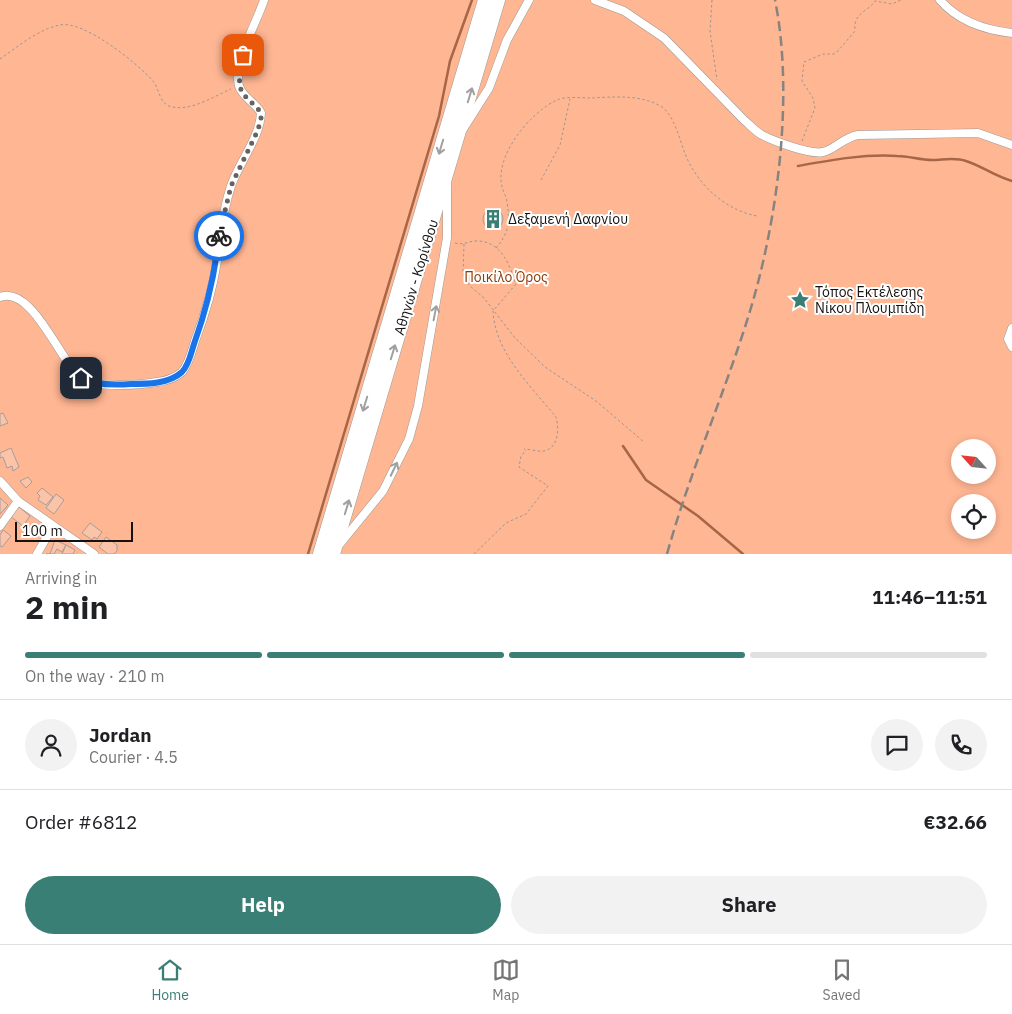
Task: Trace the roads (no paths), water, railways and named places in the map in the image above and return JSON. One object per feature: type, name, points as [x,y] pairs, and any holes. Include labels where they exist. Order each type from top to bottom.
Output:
[{"type":"highway","name":"Αθηνών - Κορίνθου","points":[[320,554],[485,0]]},
{"type":"highway","name":"Αθηνών - Κορίνθου","points":[[334,552],[498,0]]},
{"type":"street","points":[[0,297],[11,296],[23,304],[49,332],[77,373],[85,380],[107,384],[143,384],[171,379],[182,372],[188,362],[202,324],[212,288],[219,232],[231,186],[260,122],[259,110],[243,94],[239,85],[239,72],[246,47],[264,0]]},
{"type":"street","points":[[457,139],[489,88],[507,40],[529,0]]},
{"type":"street","points":[[595,0],[624,11],[658,34],[757,132],[800,148],[819,153],[828,150],[843,138],[893,133],[978,132],[1012,145]]},
{"type":"street","points":[[940,0],[948,8],[972,22],[991,30],[1012,33]]},
{"type":"street","points":[[334,552],[382,491],[409,439],[418,406],[447,242],[448,196],[446,176]]},
{"type":"street","points":[[1012,328],[1008,339],[1012,347]]},
{"type":"street","points":[[0,481],[18,501],[93,554]]},
{"type":"street","points":[[0,526],[18,501]]},
{"type":"street","points":[[37,554],[53,526]]},
{"type":"waterway","points":[[308,554],[439,116],[450,61],[472,0]]},
{"type":"waterway","points":[[798,166],[872,156],[901,156],[932,160],[958,159],[972,163],[1012,181]]},
{"type":"waterway","points":[[623,446],[646,480],[698,516],[743,554]]},
{"type":"railway","points":[[667,554],[686,493],[750,311],[768,237],[775,197],[783,115],[781,37],[775,0]]},
{"type":"place","name":"Δεξαμενή Δαφνίου","points":[[493,219]]},
{"type":"place","name":"Τόπος Εκτέλεσης Νίκου Πλουμπίδη","points":[[800,300]]},
{"type":"park label","name":"Ποικίλο Όρος","points":[[506,277]]}]
